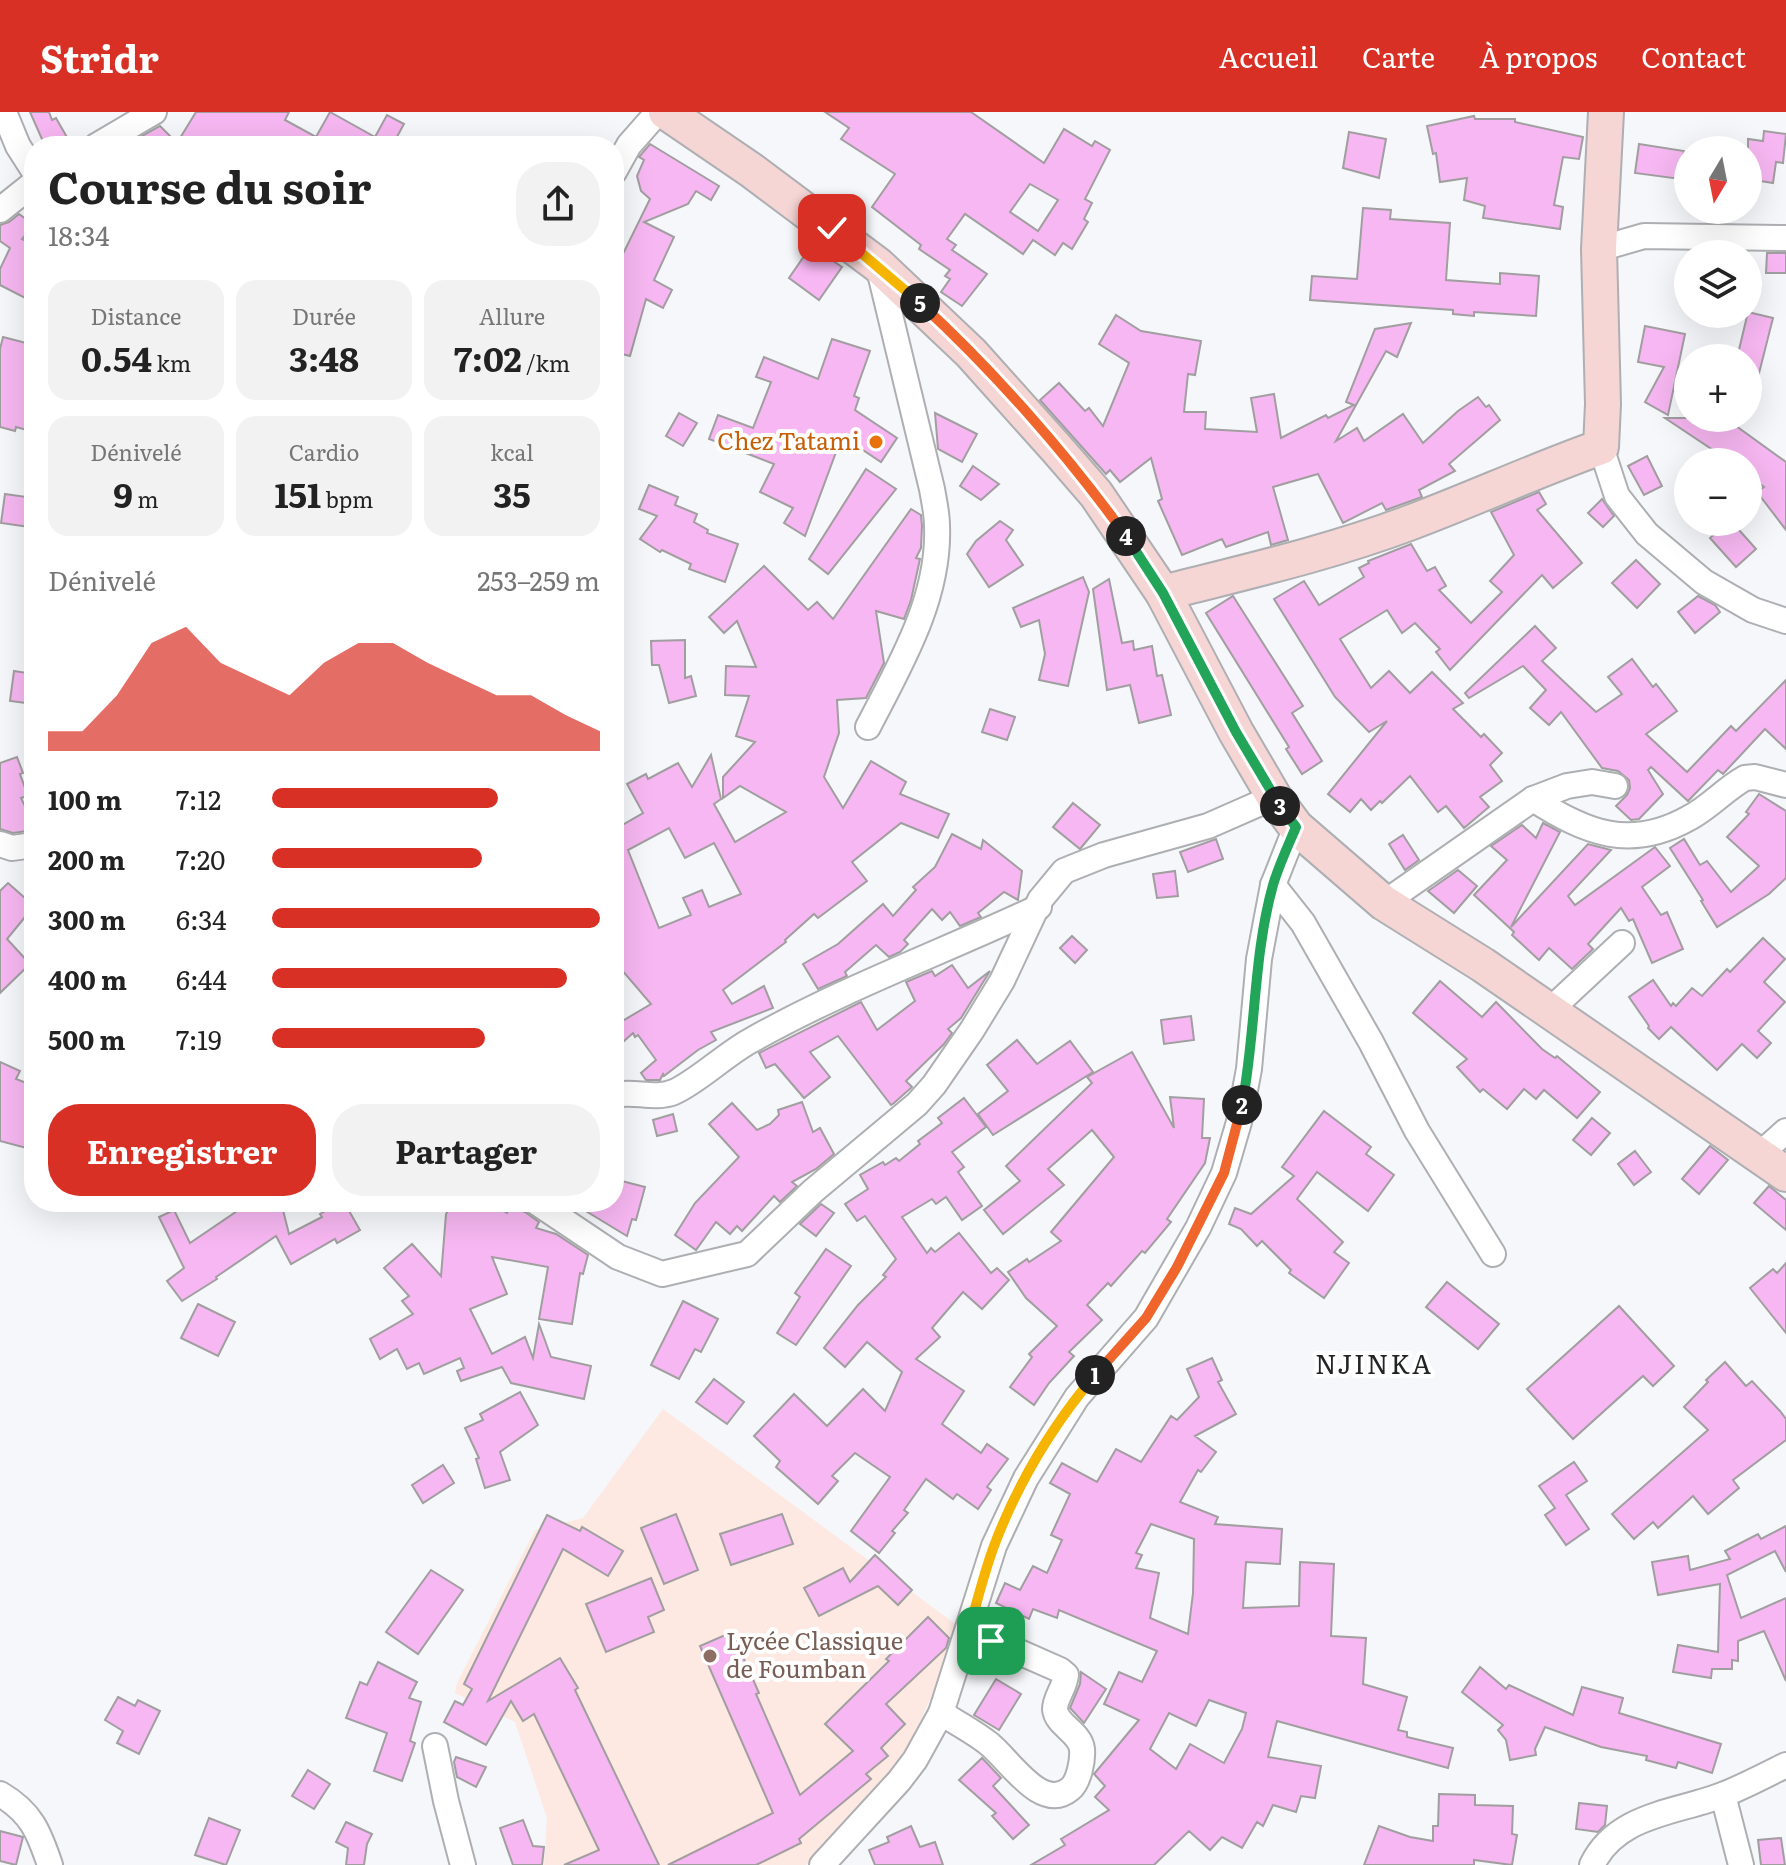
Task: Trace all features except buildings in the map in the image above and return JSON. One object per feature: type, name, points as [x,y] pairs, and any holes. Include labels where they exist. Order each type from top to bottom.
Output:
[{"type":"main road","points":[[666,112],[763,178],[878,265],[971,353],[1057,449],[1096,494],[1163,593],[1236,732],[1274,797],[1296,827],[1384,903],[1483,965],[1772,1165]]},
{"type":"main road","points":[[1163,593],[1295,560],[1408,523],[1533,471],[1601,447],[1603,391],[1599,249],[1606,112]]},
{"type":"street","points":[[4,112],[24,155]]},
{"type":"street","points":[[113,136],[154,112]]},
{"type":"street","points":[[624,154],[658,112]]},
{"type":"street","points":[[0,210],[24,191]]},
{"type":"street","points":[[1599,249],[1644,236],[1786,238]]},
{"type":"street","points":[[868,727],[926,601],[934,567],[937,526],[932,489],[878,265]]},
{"type":"street","points":[[1601,447],[1617,496],[1647,534],[1704,582],[1753,610],[1786,621]]},
{"type":"street","points":[[1533,799],[1585,829],[1610,834],[1645,834],[1689,818],[1745,778],[1755,777],[1786,785]]},
{"type":"street","points":[[1384,903],[1533,799],[1567,786],[1592,782],[1615,786]]},
{"type":"street","points":[[551,1212],[618,1257],[662,1274],[747,1254],[813,1191],[917,1104],[934,1085],[1002,981],[1040,900],[1064,871],[1104,855],[1208,826],[1274,797]]},
{"type":"street","points":[[822,1865],[915,1760],[941,1713],[994,1546],[1026,1478],[1077,1397],[1146,1318],[1198,1228],[1224,1173],[1239,1122],[1249,1069],[1259,959],[1273,885],[1296,827]]},
{"type":"street","points":[[0,844],[12,848],[24,846]]},
{"type":"street","points":[[1273,885],[1303,923],[1371,1042],[1417,1131],[1493,1254]]},
{"type":"street","points":[[624,1093],[659,1097],[677,1091],[748,1041],[853,990],[1039,907]]},
{"type":"street","points":[[1548,1012],[1622,943]]},
{"type":"street","points":[[1772,1165],[1786,1131]]},
{"type":"street","points":[[941,1713],[987,1742],[1034,1789],[1044,1795],[1062,1794],[1073,1788],[1079,1773],[1082,1749],[1079,1739],[1056,1714],[1055,1705],[1065,1685],[1066,1675],[969,1630]]},
{"type":"street","points":[[435,1746],[463,1865]]},
{"type":"street","points":[[1592,1865],[1611,1840],[1633,1824],[1658,1813],[1723,1795],[1786,1765]]},
{"type":"street","points":[[0,1794],[18,1805],[40,1833],[50,1865]]},
{"type":"street","points":[[1723,1795],[1741,1865]]},
{"type":"shaded area","name":"Lycée Classique de Foumban","points":[[663,1409],[962,1629],[904,1757],[806,1865],[544,1865],[547,1818],[515,1722],[455,1693],[457,1683],[535,1530],[583,1518]]},
{"type":"place","name":"Chez Tatami","points":[[876,442]]},
{"type":"place","name":"Lycée Classique de Foumban","points":[[710,1656]]},
{"type":"district","name":"NJINKA","points":[[1374,1365]]},
{"type":"route","points":[[832,228],[878,265],[971,353],[1096,494],[1163,593],[1236,732],[1274,797],[1296,827],[1273,885],[1259,959],[1249,1069],[1239,1122],[1224,1173],[1198,1228],[1146,1318],[1077,1397],[1026,1478],[994,1546],[969,1630],[991,1641]]}]
